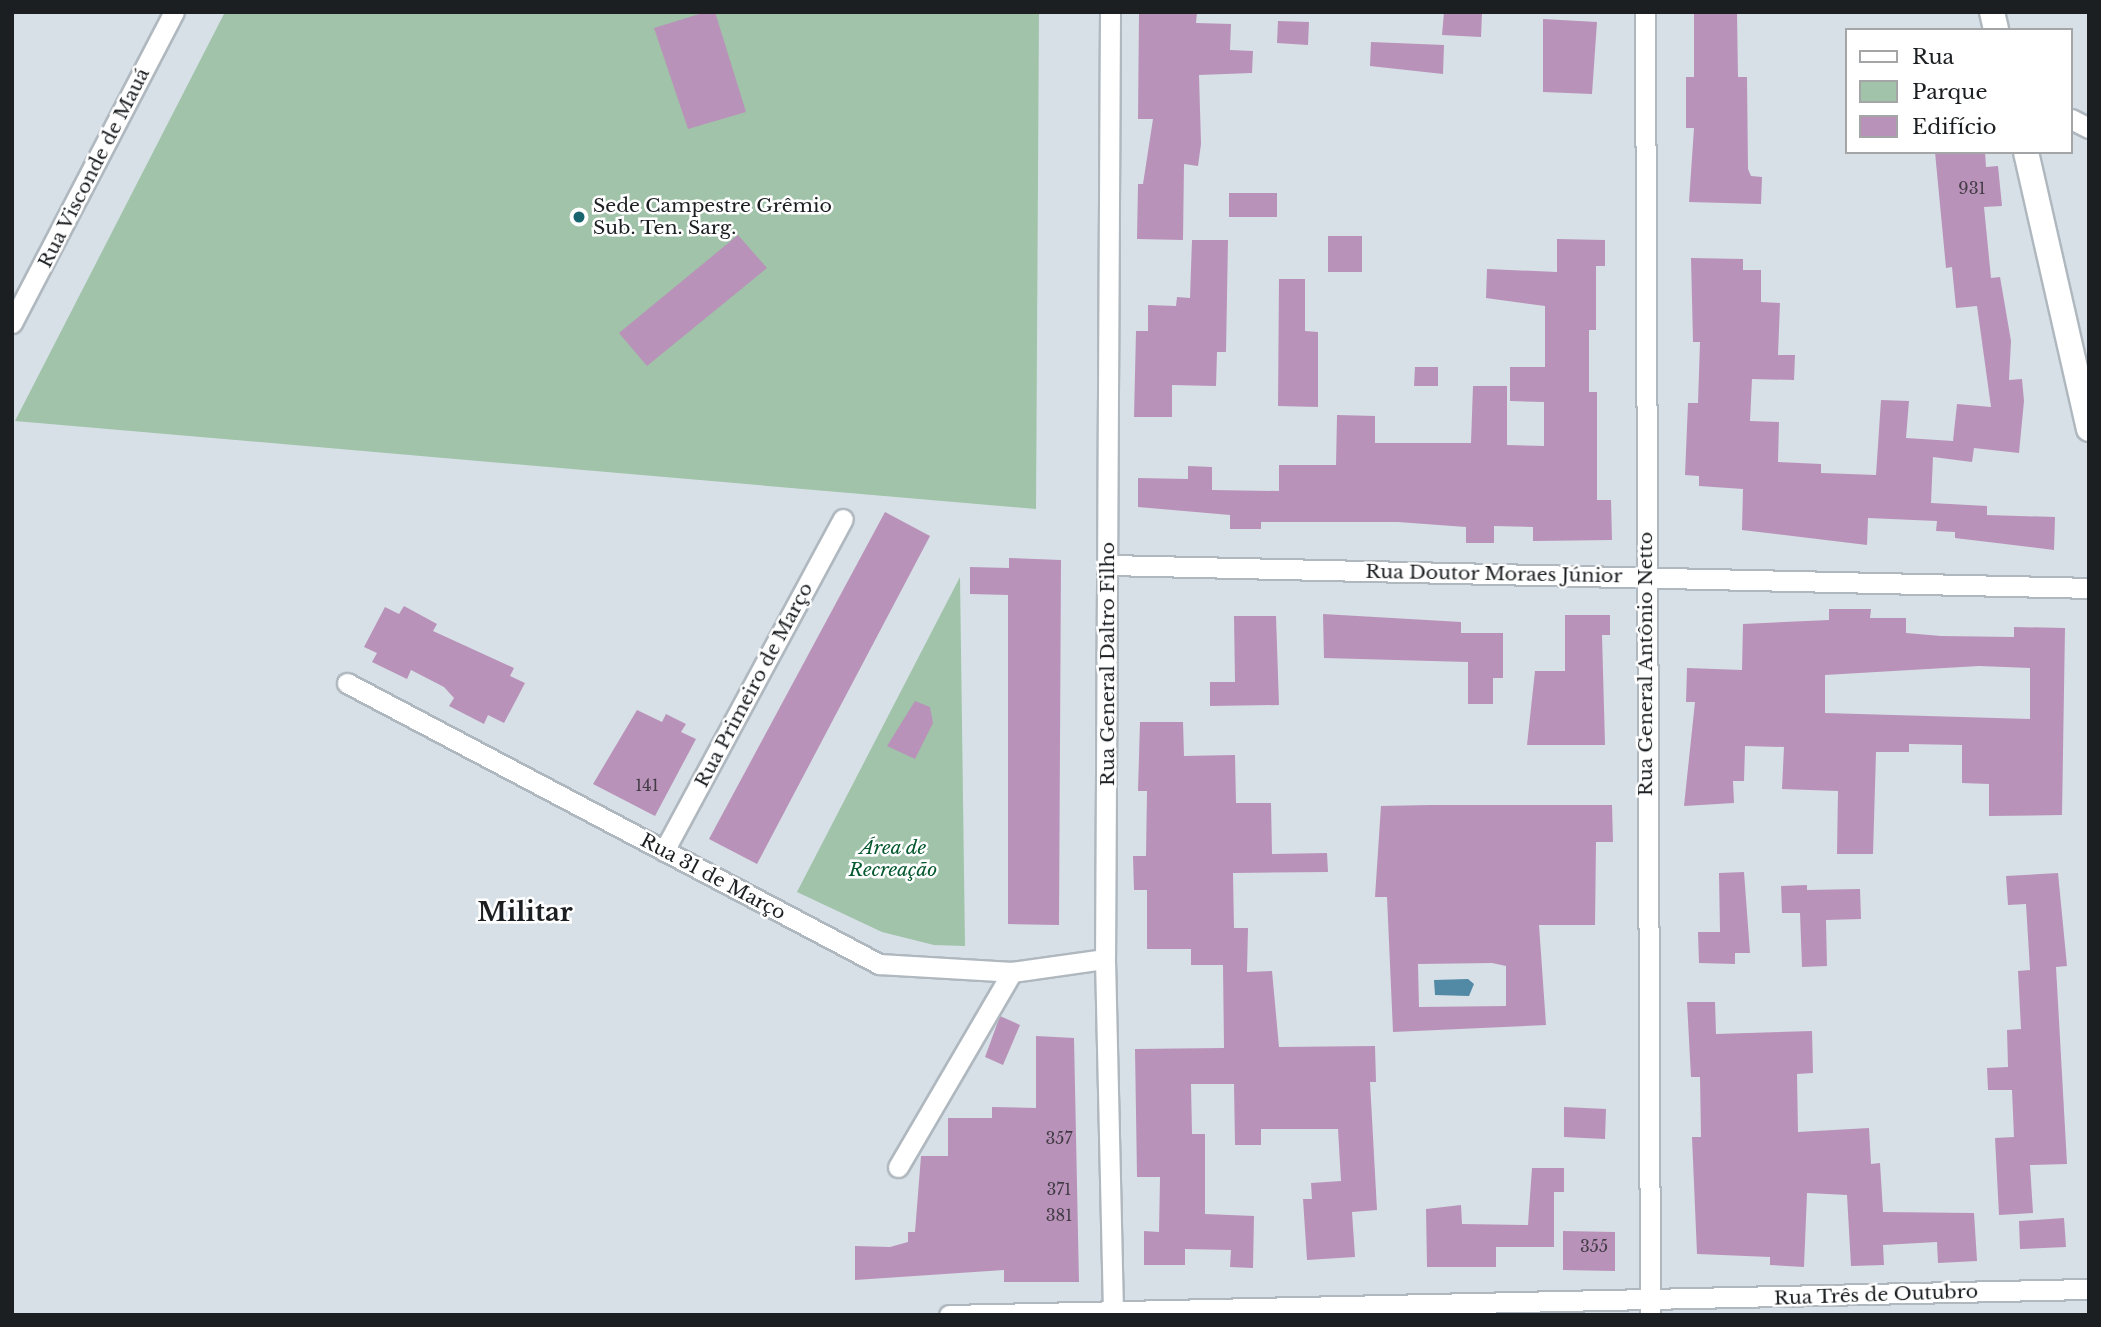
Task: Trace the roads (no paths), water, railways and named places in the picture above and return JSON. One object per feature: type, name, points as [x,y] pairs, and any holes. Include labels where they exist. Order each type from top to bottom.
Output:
[{"type":"street","name":"Rua Visconde de Mauá","points":[[12,323],[174,12]]},
{"type":"street","name":"Rua General Daltro Filho","points":[[1110,12],[1105,959],[1113,1313]]},
{"type":"street","name":"Rua General Antônio Netto","points":[[1645,12],[1645,578],[1650,1308]]},
{"type":"street","points":[[2073,120],[2089,128]]},
{"type":"street","points":[[2026,154],[2089,429]]},
{"type":"street","name":"Rua Primeiro de Março","points":[[664,851],[843,519]]},
{"type":"street","name":"Rua Doutor Moraes Júnior","points":[[1109,565],[2089,588]]},
{"type":"street","name":"Rua 31 de Março","points":[[347,683],[879,964],[1012,972],[1105,959]]},
{"type":"street","points":[[898,1167],[1012,972]]},
{"type":"street","name":"Rua Três de Outubro","points":[[949,1315],[1650,1308],[2089,1289]]},
{"type":"water","points":[[1468,979],[1474,984],[1469,996],[1435,995],[1434,980]]},
{"type":"place","name":"Sede Campestre Grêmio Sub. Ten. Sarg.","points":[[579,217]]},
{"type":"district","name":"Militar","points":[[525,913]]},
{"type":"park label","name":"Área de Recreação","points":[[893,859]]}]
